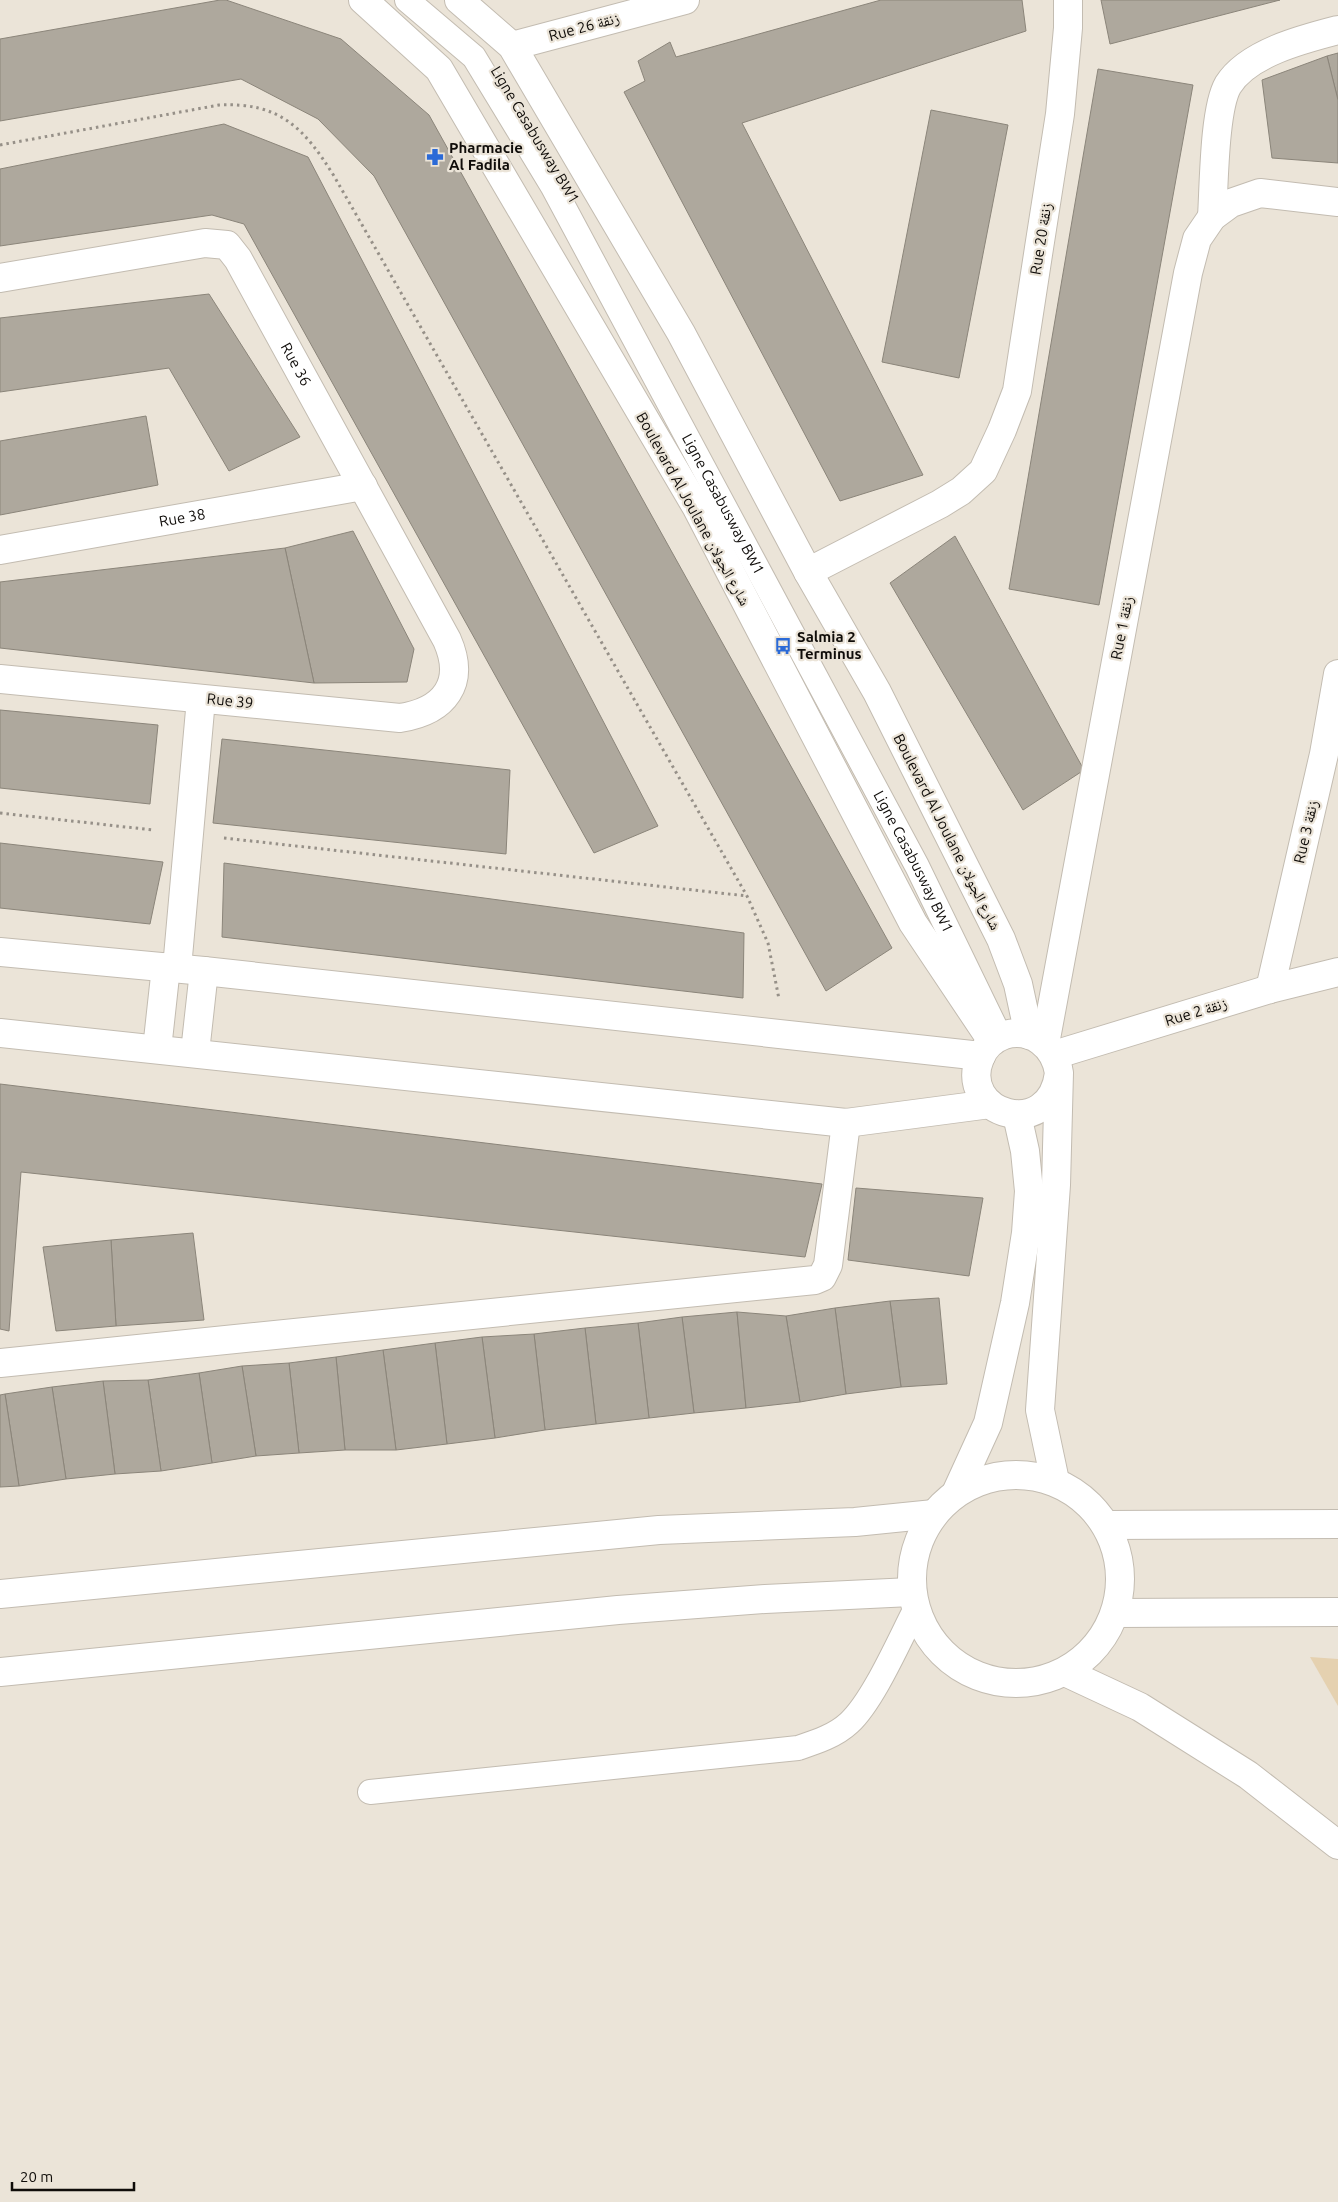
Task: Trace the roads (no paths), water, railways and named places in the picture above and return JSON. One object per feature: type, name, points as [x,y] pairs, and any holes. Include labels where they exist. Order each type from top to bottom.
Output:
[{"type":"street","name":"Boulevard Al Joulane شارع الجولان","points":[[363,0],[439,69],[697,508],[913,923],[1021,1047]]},
{"type":"street","name":"Boulevard Al Joulane شارع الجولان","points":[[459,0],[512,46],[681,333],[808,572],[877,692],[1001,939],[1018,984],[1021,1047]]},
{"type":"street","name":"Rue 26 زنقة","points":[[512,46],[685,0]]},
{"type":"street","name":"Rue 20 زنقة","points":[[808,572],[940,504],[961,491],[983,470],[1002,430],[1016,391],[1060,114],[1068,28],[1068,0]]},
{"type":"street","points":[[1212,217],[1220,106],[1227,86],[1237,73],[1256,60],[1299,40],[1338,30]]},
{"type":"street","points":[[1212,217],[1231,203],[1260,193],[1338,202]]},
{"type":"street","name":"Rue 1 زنقة","points":[[1021,1047],[1188,273],[1197,239],[1212,217]]},
{"type":"street","name":"Rue 36","points":[[0,278],[205,243],[226,245],[238,259],[447,640],[454,669],[449,690]]},
{"type":"street","name":"Rue 38","points":[[0,550],[363,486]]},
{"type":"street","name":"Rue 3 زنقة","points":[[1270,989],[1331,752],[1338,674]]},
{"type":"street","name":"Rue 39","points":[[0,679],[400,718],[417,716],[436,707],[449,690]]},
{"type":"street","points":[[157,1049],[171,967],[189,834],[201,698]]},
{"type":"street","points":[[0,952],[171,967],[781,1033],[1021,1047],[1055,1091],[1044,1106],[1027,1114],[1017,1115],[1007,1114],[990,1104],[978,1087],[977,1066],[1021,1047]]},
{"type":"street","points":[[195,1052],[204,971]]},
{"type":"street","name":"Rue 2 زنقة","points":[[1021,1047],[1338,972]]},
{"type":"street","points":[[0,1033],[195,1052],[846,1123],[990,1104]]},
{"type":"street","points":[[1021,1047],[1056,1185],[1040,1410],[1055,1481]]},
{"type":"street","points":[[956,1493],[988,1423],[1019,1277],[1026,1233],[1028,1192],[1025,1151],[1017,1115]]},
{"type":"street","points":[[0,1363],[816,1280],[822,1277],[828,1265],[846,1123]]},
{"type":"street","points":[[1021,1474],[1055,1481],[1084,1499],[1106,1525],[1118,1552],[1122,1583],[1116,1613],[1104,1637],[1086,1657],[1064,1672],[1030,1683],[993,1682],[959,1668],[932,1643],[913,1601],[914,1550],[934,1514],[956,1493],[987,1478],[1021,1474]]},
{"type":"street","points":[[0,1594],[659,1530],[855,1522],[934,1514]]},
{"type":"street","points":[[1106,1525],[1338,1524]]},
{"type":"street","points":[[0,1672],[618,1610],[765,1599],[913,1601]]},
{"type":"street","points":[[1116,1613],[1338,1612]]},
{"type":"street","points":[[1064,1672],[1140,1707],[1241,1770],[1315,1825],[1338,1845]]},
{"type":"lane","name":"Ligne Casabusway BW1","points":[[407,0],[474,57],[553,187],[917,866],[1021,1047]]},
{"type":"lane","name":"Ligne Casabusway BW1","points":[[424,0],[486,53],[568,187],[950,896],[1021,1047]]},
{"type":"lane","points":[[370,1792],[798,1748],[816,1743],[849,1724],[862,1709],[913,1601]]},
{"type":"place","name":"Pharmacie Al Fadila","points":[[435,157]]},
{"type":"place","name":"Salmia 2 Terminus","points":[[783,646]]}]
